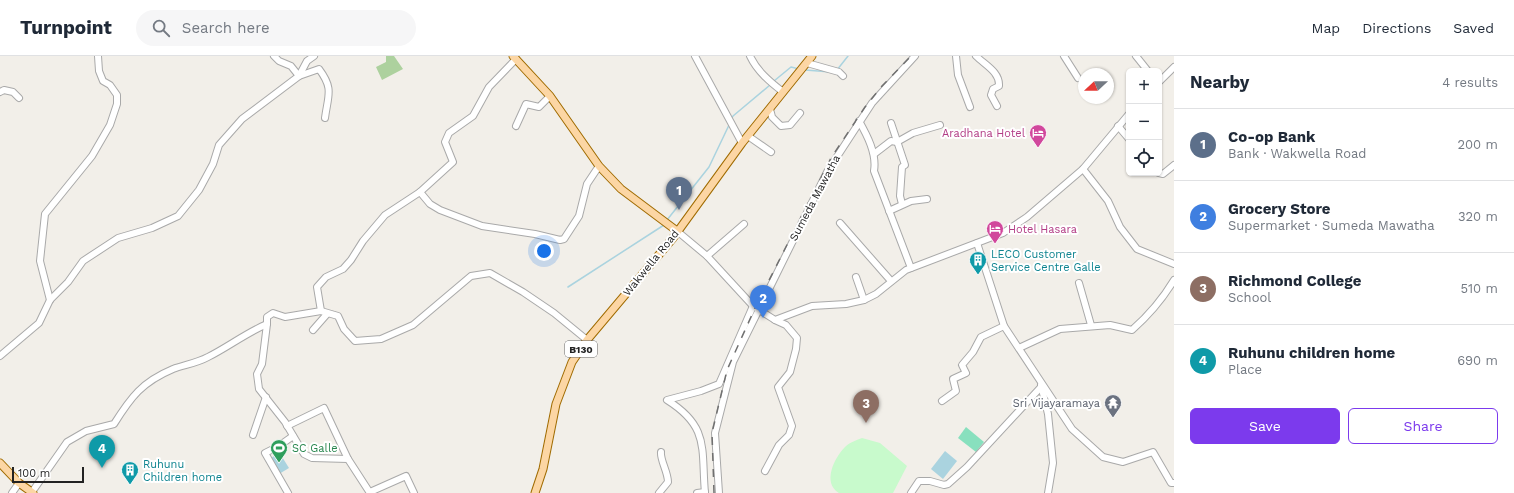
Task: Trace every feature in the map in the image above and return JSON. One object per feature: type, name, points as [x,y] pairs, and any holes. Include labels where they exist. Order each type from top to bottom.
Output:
[{"type":"main road","name":"Wakwella Road","points":[[538,492],[556,404],[572,362],[587,340],[640,279],[742,143],[812,56]]},
{"type":"main road","points":[[514,58],[550,96],[599,166],[621,189],[677,231]]},
{"type":"main road","points":[[0,463],[19,483],[32,493]]},
{"type":"street","points":[[50,300],[40,261],[45,214],[92,156],[110,125],[118,104],[117,95],[110,85],[103,81],[99,71],[98,56]]},
{"type":"street","points":[[274,56],[279,61],[291,66],[299,76]]},
{"type":"street","points":[[299,76],[307,61],[314,56]]},
{"type":"street","points":[[695,56],[742,143]]},
{"type":"street","points":[[750,56],[753,63],[783,92]]},
{"type":"street","name":"Sumeda Mawatha","points":[[756,308],[827,172],[859,121],[872,103],[915,56]]},
{"type":"street","points":[[956,56],[958,76],[970,107]]},
{"type":"street","points":[[976,56],[995,73],[999,82],[998,86],[993,89],[991,95],[998,106]]},
{"type":"street","points":[[1064,56],[1078,78]]},
{"type":"street","points":[[1136,56],[1146,68]]},
{"type":"street","points":[[313,330],[324,312],[317,287],[321,281],[343,269],[352,260],[363,241],[385,215],[420,192],[454,162],[445,142],[449,133],[473,116],[489,87],[514,58]]},
{"type":"street","points":[[807,63],[839,73]]},
{"type":"street","points":[[1162,79],[1174,67]]},
{"type":"street","points":[[0,356],[39,323],[50,300],[68,282],[83,261],[118,238],[152,228],[178,216],[199,190],[213,164],[219,145],[242,119],[299,76],[319,69],[328,81],[330,90],[325,118]]},
{"type":"street","points":[[0,92],[4,90],[12,92],[19,98]]},
{"type":"street","points":[[516,126],[526,104],[539,107],[550,96]]},
{"type":"street","points":[[770,109],[772,117],[782,126],[790,126],[800,113]]},
{"type":"street","points":[[775,320],[812,306],[846,304],[864,300],[876,294],[890,281],[911,268],[1003,233],[1027,217],[1083,170],[1126,117]]},
{"type":"street","points":[[859,121],[874,154],[876,162],[874,171],[911,268]]},
{"type":"street","points":[[891,123],[905,164],[902,167],[900,196],[902,204]]},
{"type":"street","points":[[874,154],[891,141],[897,142],[913,133],[940,125]]},
{"type":"street","points":[[1118,126],[1126,135]]},
{"type":"street","points":[[748,136],[771,152]]},
{"type":"street","points":[[1162,174],[1174,165]]},
{"type":"street","points":[[420,192],[430,204],[440,210],[482,226],[535,234],[560,240],[564,239],[579,216],[587,184],[599,166]]},
{"type":"street","points":[[1083,170],[1108,201],[1120,227],[1137,249],[1174,264]]},
{"type":"street","points":[[889,211],[902,204],[927,199]]},
{"type":"street","points":[[840,223],[890,281]]},
{"type":"street","points":[[707,256],[744,224]]},
{"type":"street","points":[[677,231],[707,256],[756,308],[786,325],[797,338],[796,349],[790,372],[778,386],[792,426],[789,435],[779,445],[765,471]]},
{"type":"street","points":[[977,243],[1004,326],[1072,429],[1090,447],[1103,457],[1123,462],[1153,452],[1171,483],[1174,483]]},
{"type":"street","points":[[348,459],[312,458],[304,454],[287,426],[259,389],[257,374],[262,364],[268,317],[273,313],[284,317],[324,312],[338,316],[344,329],[355,341],[381,339],[413,325],[471,276],[490,273],[523,292],[554,313],[587,340]]},
{"type":"street","points":[[856,277],[864,300]]},
{"type":"street","points":[[1019,348],[1060,329],[1110,325],[1132,330],[1149,316],[1162,301],[1174,280]]},
{"type":"street","points":[[1079,283],[1091,326]]},
{"type":"street","points":[[697,493],[705,493],[703,445],[693,422],[682,410],[667,400],[701,391],[719,384],[756,308]]},
{"type":"street","points":[[719,493],[715,433],[733,362],[756,308]]},
{"type":"street","points":[[32,493],[67,442],[86,431],[114,424],[130,399],[148,382],[173,369],[206,358],[251,331],[267,324]]},
{"type":"street","points":[[942,401],[956,391],[953,379],[966,373],[962,365],[973,352],[981,336],[1004,326]]},
{"type":"street","points":[[1023,354],[1041,387],[1048,414],[1052,463],[1048,493]]},
{"type":"street","points":[[911,493],[919,481],[930,481],[944,485],[948,484],[967,467],[1041,387]]},
{"type":"street","points":[[253,435],[266,397]]},
{"type":"street","points":[[287,426],[324,408],[348,459],[370,493],[406,476],[414,493]]},
{"type":"street","points":[[288,493],[265,453],[279,446],[293,436]]},
{"type":"street","points":[[659,493],[668,482],[668,473],[660,457],[661,452]]},
{"type":"street","points":[[12,493],[19,483]]},
{"type":"green space","points":[[386,56],[394,56],[403,69],[382,80],[376,67],[386,62]]},
{"type":"green space","points":[[966,427],[984,442],[976,452],[958,438]]},
{"type":"green space","points":[[862,438],[880,443],[907,466],[893,493],[839,493],[834,489],[831,483],[831,477],[837,457],[847,445]]},
{"type":"water","points":[[945,451],[957,461],[943,479],[931,469]]},
{"type":"water","name":"SC Galle","points":[[279,452],[289,468],[279,474],[270,459]]},
{"type":"waterway","points":[[837,70],[848,56]]},
{"type":"waterway","points":[[774,81],[791,67],[799,69]]},
{"type":"waterway","points":[[805,70],[831,72]]},
{"type":"waterway","points":[[731,120],[733,116],[770,85]]},
{"type":"waterway","points":[[667,220],[709,167],[730,123]]},
{"type":"waterway","points":[[568,287],[664,225]]},
{"type":"railway","points":[[714,493],[712,433],[727,370],[755,308],[831,158],[865,107],[882,86],[911,56]]},
{"type":"place","name":"Aradhana Hotel","points":[[1038,148]]},
{"type":"place","name":"Co-op Bank","points":[[679,210]]},
{"type":"place","name":"Hotel Hasara","points":[[995,244]]},
{"type":"place","name":"LECO Customer Service Centre Galle","points":[[978,275]]},
{"type":"place","name":"Grocery Store","points":[[763,318]]},
{"type":"place","name":"Sri Vijayaramaya","points":[[1113,418]]},
{"type":"place","name":"Richmond College","points":[[866,423]]},
{"type":"place","name":"SC Galle","points":[[279,463]]},
{"type":"place","name":"Ruhunu children home","points":[[102,468]]},
{"type":"place","name":"Ruhunu Children home","points":[[130,485]]}]
